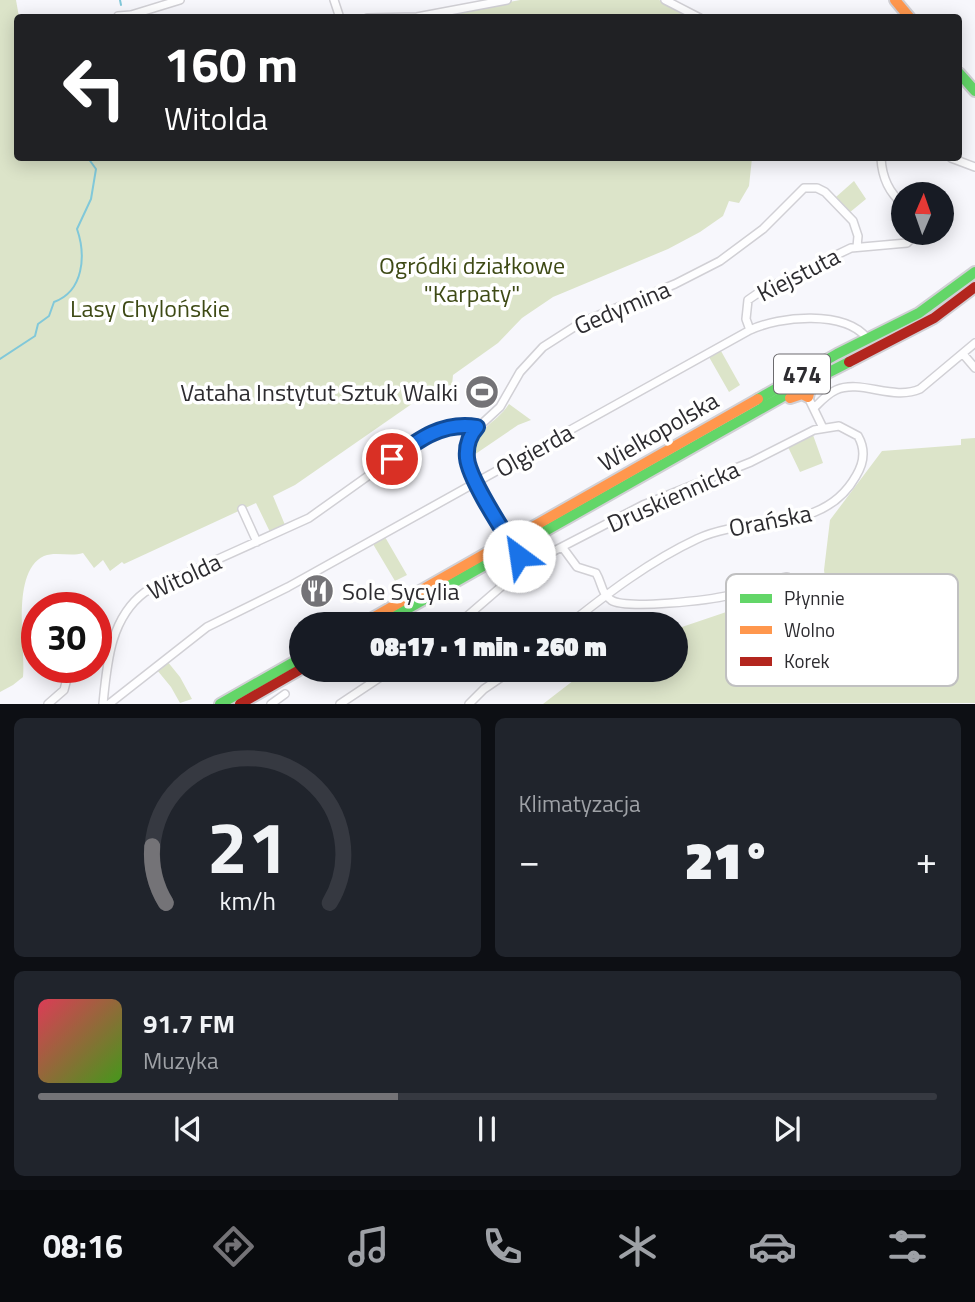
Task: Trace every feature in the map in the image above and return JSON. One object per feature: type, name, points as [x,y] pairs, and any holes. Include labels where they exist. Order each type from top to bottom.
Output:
[{"type":"main road","points":[[895,0],[907,14]]},
{"type":"main road","points":[[962,76],[975,91]]},
{"type":"main road","name":"Wielkopolska","points":[[382,612],[867,338],[929,308],[975,272]]},
{"type":"main road","name":"Wielkopolska","points":[[399,612],[509,539],[940,315],[975,287]]},
{"type":"main road","points":[[758,410],[796,395],[808,397],[813,386],[843,364]]},
{"type":"main road","points":[[220,704],[289,665]]},
{"type":"main road","points":[[240,704],[289,676]]},
{"type":"main road","points":[[247,704],[261,691]]},
{"type":"street","points":[[137,14],[180,0]]},
{"type":"street","points":[[432,14],[507,0]]},
{"type":"street","points":[[665,0],[695,14]]},
{"type":"street","points":[[881,161],[884,177],[891,190]]},
{"type":"street","name":"Gedymina","points":[[477,427],[500,407],[520,372],[544,346],[582,322],[675,284],[720,261],[774,219],[801,189],[817,188],[831,198],[853,221],[858,236],[857,247]]},
{"type":"street","name":"Kiejstuta","points":[[750,330],[746,319],[748,300],[775,283],[844,251],[857,247],[891,244]]},
{"type":"street","name":"Olgierda","points":[[110,704],[207,627],[288,587],[750,330],[776,321],[809,318],[850,326],[867,338]]},
{"type":"street","points":[[814,408],[830,394],[850,387],[914,392],[975,343]]},
{"type":"street","points":[[963,354],[975,368]]},
{"type":"street","points":[[808,397],[823,428]]},
{"type":"street","name":"Witolda","points":[[103,704],[114,634],[123,615],[152,588],[309,518],[434,432],[451,426],[477,427]]},
{"type":"street","name":"Orańska","points":[[605,594],[684,545],[719,530],[809,515],[835,502],[858,474],[863,449],[854,432],[839,426],[823,428]]},
{"type":"street","points":[[477,427],[470,438],[467,457],[476,482],[525,566]]},
{"type":"street","name":"Druskiennicka","points":[[472,612],[525,566],[643,505],[751,462],[807,433],[823,428]]},
{"type":"street","points":[[242,509],[257,541]]},
{"type":"street","points":[[563,548],[577,567],[596,573],[605,594],[616,603],[630,605],[726,596]]},
{"type":"street","points":[[584,612],[605,594]]},
{"type":"street","points":[[340,704],[373,682]]},
{"type":"street","points":[[469,704],[495,682]]},
{"type":"street","points":[[47,704],[67,683]]},
{"type":"street","points":[[271,704],[285,694]]},
{"type":"green space","name":"Lasy Chylońskie","points":[[0,0],[16,0],[18,14],[14,14],[14,161],[752,161],[749,186],[739,203],[729,201],[723,216],[668,249],[553,297],[522,318],[498,343],[453,375],[452,385],[445,386],[446,390],[416,401],[295,485],[273,496],[285,525],[270,532],[256,503],[124,564],[122,562],[110,571],[103,560],[94,568],[83,553],[44,556],[33,565],[21,592],[21,679],[0,692]]},
{"type":"green space","points":[[520,0],[659,0],[691,14],[449,14]]},
{"type":"green space","points":[[854,181],[866,199],[849,213],[836,197]]},
{"type":"green space","points":[[721,351],[740,385],[729,392],[709,357]]},
{"type":"green space","points":[[509,404],[531,420],[518,425],[471,457],[480,433]]},
{"type":"green space","points":[[813,435],[823,463],[800,472],[788,447]]},
{"type":"green space","points":[[975,438],[975,703],[543,704],[571,682],[688,682],[688,625],[726,612],[726,686],[958,686],[958,574],[825,574],[824,570],[830,520],[882,451],[961,445],[961,439]]},
{"type":"green space","points":[[385,537],[407,575],[395,581],[373,544]]},
{"type":"green space","points":[[167,661],[192,699],[180,703],[157,670]]},
{"type":"waterway","points":[[120,0],[121,5]]},
{"type":"waterway","points":[[0,359],[35,336],[38,324],[49,316],[54,302],[72,290],[77,281],[82,261],[77,229],[91,199],[96,169],[90,161]]},
{"type":"traffic: fast","points":[[962,76],[975,91]]},
{"type":"traffic: fast","points":[[758,399],[837,354],[919,313],[975,272]]},
{"type":"traffic: fast","points":[[402,612],[796,389],[849,362]]},
{"type":"traffic: fast","points":[[220,704],[289,665]]},
{"type":"traffic: slow","points":[[895,0],[907,14]]},
{"type":"traffic: slow","points":[[790,398],[802,394],[808,397],[810,389],[819,381]]},
{"type":"traffic: slow","points":[[383,612],[758,399]]},
{"type":"traffic: jam","points":[[849,362],[934,318],[975,287]]},
{"type":"traffic: jam","points":[[240,704],[289,676]]},
{"type":"place","name":"Vataha Instytut Sztuk Walki","points":[[482,392]]},
{"type":"place","name":"Sole Sycylia","points":[[317,591]]},
{"type":"route","points":[[392,459],[439,429],[451,426],[477,427],[467,447],[468,466],[519,556]]},
{"type":"park label","name":"Ogródki działkowe \"Karpaty\"","points":[[472,279]]}]
